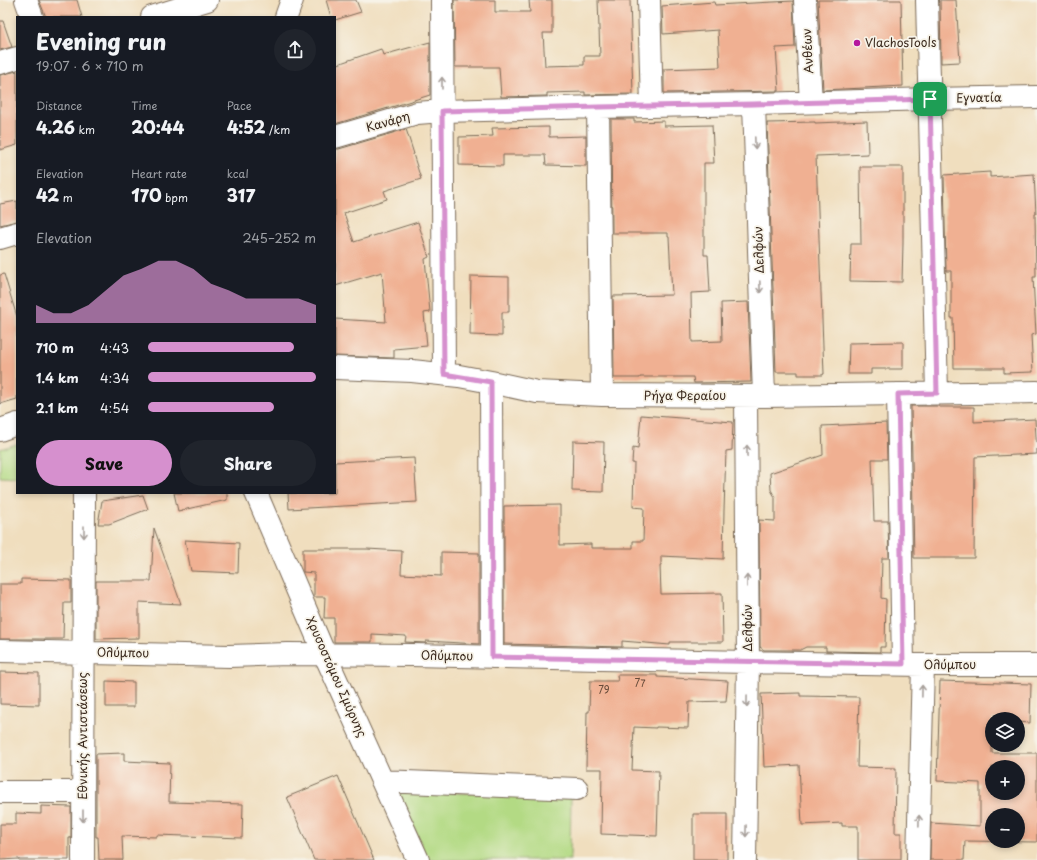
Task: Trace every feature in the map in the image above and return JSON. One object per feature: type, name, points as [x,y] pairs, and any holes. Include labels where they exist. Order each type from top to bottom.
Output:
[{"type":"street","points":[[26,0],[32,16]]},
{"type":"street","points":[[155,16],[207,0]]},
{"type":"street","points":[[286,16],[292,0]]},
{"type":"street","points":[[442,0],[444,374]]},
{"type":"street","points":[[649,0],[652,106]]},
{"type":"street","name":"Ανθέων","points":[[806,0],[811,102]]},
{"type":"street","points":[[927,0],[937,393]]},
{"type":"street","points":[[0,63],[16,58]]},
{"type":"street","name":"Εγνατία","points":[[442,111],[1037,97]]},
{"type":"street","name":"Δελφών","points":[[745,860],[748,662],[755,396],[754,104]]},
{"type":"street","points":[[598,107],[602,395]]},
{"type":"street","name":"Κανάρη","points":[[336,137],[417,113],[442,111]]},
{"type":"street","points":[[0,238],[16,233]]},
{"type":"street","name":"Ρήγα Φεραίου","points":[[336,368],[412,371],[444,374],[537,392],[602,395],[755,396],[1037,392]]},
{"type":"street","points":[[491,382],[492,657]]},
{"type":"street","points":[[898,394],[913,665],[918,860]]},
{"type":"street","points":[[0,430],[16,424]]},
{"type":"street","name":"Εθνικής Αντιστάσεως","points":[[82,860],[84,494]]},
{"type":"street","name":"Χρυσοστόμου Σμύρνης","points":[[256,494],[325,654],[418,860]]},
{"type":"street","name":"Ολύμπου","points":[[0,651],[229,656],[325,654],[913,665],[1037,665]]},
{"type":"street","points":[[382,781],[577,789]]},
{"type":"street","points":[[0,792],[82,792]]},
{"type":"green space","points":[[16,444],[16,478],[0,477],[0,449]]},
{"type":"green space","points":[[398,792],[571,795],[570,860],[428,860]]},
{"type":"building","points":[[39,0],[77,0],[82,16],[46,16]]},
{"type":"building","points":[[326,0],[356,0],[361,12],[336,20],[336,16],[331,16]]},
{"type":"building","points":[[454,0],[495,0],[495,12],[530,12],[529,0],[552,0],[552,33],[543,33],[545,66],[584,65],[584,56],[600,56],[598,0],[630,0],[633,94],[585,95],[585,92],[547,93],[547,96],[501,97],[499,67],[455,67]]},
{"type":"building","name":"VlachosTools","points":[[818,0],[901,0],[903,86],[823,90]]},
{"type":"building","points":[[940,0],[956,0],[960,62],[941,63]]},
{"type":"building","points":[[793,1],[795,47],[776,48],[779,91],[664,93],[664,69],[720,67],[718,30],[663,34],[662,6],[714,2],[715,5]]},
{"type":"building","points":[[0,21],[3,21],[12,47],[0,50]]},
{"type":"building","points":[[430,42],[430,95],[336,124],[336,65],[381,49],[383,55]]},
{"type":"building","points":[[16,71],[16,145],[0,150],[0,75]]},
{"type":"building","points":[[611,119],[634,119],[634,122],[664,121],[664,126],[712,125],[714,163],[704,163],[704,255],[708,255],[710,292],[691,293],[692,342],[722,341],[721,303],[748,302],[751,382],[694,383],[693,377],[614,378],[613,296],[672,295],[668,233],[612,233]]},
{"type":"building","points":[[867,121],[868,154],[816,156],[824,374],[798,375],[798,372],[776,372],[767,123]]},
{"type":"building","points":[[549,127],[549,137],[586,136],[586,166],[546,165],[545,155],[503,155],[503,166],[459,165],[459,137],[493,136],[492,128]]},
{"type":"building","points":[[406,129],[421,179],[384,191],[387,199],[344,213],[354,242],[418,222],[429,257],[425,259],[430,312],[424,313],[427,346],[394,349],[394,358],[336,356],[336,319],[386,322],[382,272],[336,286],[336,149]]},
{"type":"building","points":[[860,167],[903,167],[902,282],[850,281],[851,244],[861,244]]},
{"type":"building","points":[[990,172],[990,177],[1034,174],[1036,214],[1036,277],[1033,277],[1036,334],[1031,335],[1033,372],[1004,373],[1004,368],[954,368],[953,318],[951,318],[951,271],[946,271],[944,175]]},
{"type":"building","points":[[16,201],[16,221],[0,225],[0,204]]},
{"type":"building","points":[[4,274],[16,314],[16,399],[0,404],[0,275]]},
{"type":"building","points":[[471,276],[509,277],[509,312],[502,312],[502,336],[470,335]]},
{"type":"building","points":[[903,342],[903,369],[871,369],[871,374],[848,374],[849,343]]},
{"type":"building","points":[[911,406],[974,407],[974,422],[1035,419],[1037,454],[975,457],[974,558],[914,558]]},
{"type":"building","points":[[641,415],[733,422],[732,450],[726,451],[723,559],[661,556],[660,565],[661,594],[722,593],[723,642],[670,642],[670,645],[622,641],[622,647],[504,644],[504,506],[560,505],[560,545],[591,544],[591,548],[633,548],[633,541],[643,541],[644,508],[633,507],[634,463],[632,463],[633,448],[638,449]]},
{"type":"building","points":[[886,423],[887,459],[872,459],[874,521],[888,521],[889,558],[882,558],[881,598],[886,599],[885,647],[880,647],[880,652],[826,651],[826,647],[806,647],[800,650],[764,650],[760,647],[759,520],[775,521],[775,497],[771,490],[770,473],[823,455],[822,426]]},
{"type":"building","points":[[573,441],[604,442],[603,492],[572,491]]},
{"type":"building","points":[[414,458],[417,502],[289,509],[288,494],[336,494],[336,462]]},
{"type":"building","points":[[174,494],[227,494],[227,500],[178,511]]},
{"type":"building","points":[[143,495],[148,509],[109,524],[98,524],[102,501]]},
{"type":"building","points":[[154,528],[181,604],[139,602],[139,638],[96,639],[96,581],[151,581]]},
{"type":"building","points":[[185,540],[239,543],[238,573],[191,571]]},
{"type":"building","points":[[303,549],[367,549],[402,551],[401,574],[441,576],[441,552],[479,553],[479,644],[426,641],[426,643],[405,642],[406,636],[372,634],[372,642],[334,642],[334,618],[324,618],[325,597],[314,597],[314,573],[303,572]]},
{"type":"building","points":[[21,579],[71,580],[71,603],[64,603],[63,639],[0,639],[0,584],[21,584]]},
{"type":"building","points":[[0,672],[39,673],[39,705],[0,704]]},
{"type":"building","points":[[617,675],[657,675],[657,677],[728,681],[726,701],[689,702],[688,728],[634,727],[632,770],[659,771],[657,836],[601,834],[602,769],[586,769],[587,712],[589,712],[590,681],[618,681]]},
{"type":"building","points":[[106,681],[134,682],[134,707],[106,707]]},
{"type":"building","points":[[940,681],[1031,684],[1030,723],[1025,723],[1025,712],[985,712],[985,752],[1037,753],[1037,842],[1025,842],[1025,808],[985,808],[985,841],[965,841],[964,860],[930,860],[931,823],[980,826],[980,783],[937,781]]},
{"type":"building","points":[[800,693],[800,696],[859,697],[857,767],[896,768],[895,833],[901,833],[901,860],[858,860],[858,826],[842,826],[842,823],[802,825],[799,765],[764,767],[761,694]]},
{"type":"building","points":[[124,753],[124,761],[170,763],[169,802],[243,804],[242,838],[157,835],[157,837],[122,836],[123,860],[99,860],[98,837],[96,837],[96,754]]},
{"type":"building","points":[[338,776],[374,860],[314,860],[287,797]]},
{"type":"building","points":[[41,806],[71,807],[69,860],[0,860],[0,824],[16,824],[16,813],[41,814]]},
{"type":"building","points":[[693,814],[727,814],[727,860],[693,860]]},
{"type":"place","name":"VlachosTools","points":[[857,43]]},
{"type":"route","points":[[930,99],[937,393],[898,394],[903,664],[492,657],[491,382],[444,374],[442,111],[930,99]]}]
